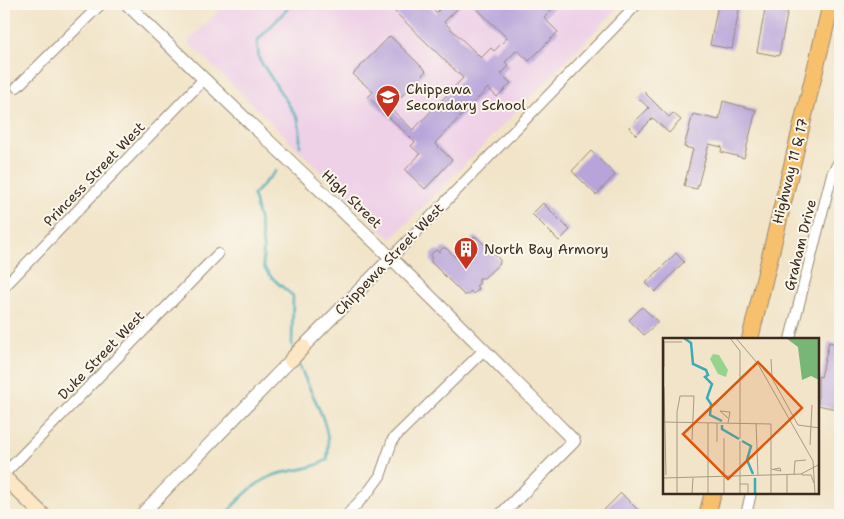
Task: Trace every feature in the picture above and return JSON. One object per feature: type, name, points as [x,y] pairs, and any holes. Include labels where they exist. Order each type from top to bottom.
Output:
[{"type":"highway","name":"Highway 11 & 17","points":[[750,338],[830,4]]},
{"type":"highway","points":[[707,515],[713,494]]},
{"type":"main road","name":"Chippewa Street West","points":[[290,360],[303,347]]},
{"type":"main road","points":[[4,475],[43,515]]},
{"type":"street","points":[[17,87],[101,4]]},
{"type":"street","name":"High Street","points":[[127,4],[391,258],[574,441],[501,515]]},
{"type":"street","name":"Chippewa Street West","points":[[303,347],[637,4]]},
{"type":"street","name":"Princess Street West","points":[[4,287],[204,80]]},
{"type":"street","name":"Graham Drive","points":[[790,338],[832,174],[840,160]]},
{"type":"street","name":"Duke Street West","points":[[4,475],[218,254]]},
{"type":"street","points":[[347,515],[370,491],[380,476],[393,439],[484,350]]},
{"type":"street","name":"Chippewa Street West","points":[[141,515],[290,360]]},
{"type":"street","points":[[746,515],[752,494]]},
{"type":"shaded area","name":"Chippewa Secondary School","points":[[225,4],[622,4],[391,239],[188,42]]},
{"type":"building","points":[[398,4],[427,4],[436,13],[445,4],[462,4],[444,22],[481,58],[491,48],[494,51],[507,38],[472,4],[549,4],[553,8],[544,18],[558,32],[529,61],[517,50],[505,62],[509,66],[501,74],[511,83],[497,97],[488,88],[435,143],[452,160],[425,189],[405,170],[420,154],[411,146],[415,142],[368,97],[373,92],[353,74],[390,36],[426,71],[390,108],[413,130],[463,78],[392,9]]},
{"type":"building","points":[[718,4],[740,4],[732,49],[710,45]]},
{"type":"building","points":[[766,4],[789,4],[779,56],[757,52]]},
{"type":"building","points":[[644,92],[669,117],[673,113],[681,120],[669,133],[653,118],[636,135],[629,127],[649,108],[638,98]]},
{"type":"building","points":[[723,101],[756,110],[744,158],[721,152],[722,147],[709,144],[697,189],[684,186],[693,149],[684,147],[693,114],[719,120]]},
{"type":"building","points":[[591,151],[615,175],[596,195],[572,171]]},
{"type":"building","points":[[543,203],[570,230],[559,241],[532,214]]},
{"type":"building","name":"North Bay Armory","points":[[474,237],[477,237],[500,260],[500,263],[484,278],[479,278],[479,284],[476,286],[479,289],[473,294],[471,291],[464,295],[431,262],[431,254],[436,250],[439,252],[446,248],[455,257]]},
{"type":"building","points":[[676,253],[684,262],[655,292],[646,283]]},
{"type":"building","points":[[642,307],[658,322],[644,335],[629,320]]},
{"type":"building","points":[[829,342],[840,345],[838,387],[840,388],[840,410],[819,405],[819,376],[821,377]]},
{"type":"building","points":[[621,493],[643,515],[599,515]]},
{"type":"waterway","points":[[292,4],[257,41],[259,59],[298,119],[300,146]]},
{"type":"waterway","points":[[276,171],[253,195],[258,213],[265,269],[271,277],[293,296],[292,344],[294,351]]},
{"type":"waterway","points":[[225,515],[243,495],[264,480],[281,473],[310,467],[327,460],[328,446],[324,421],[298,361]]},
{"type":"place","name":"Chippewa Secondary School","points":[[388,118]]},
{"type":"place","name":"North Bay Armory","points":[[466,270]]}]
